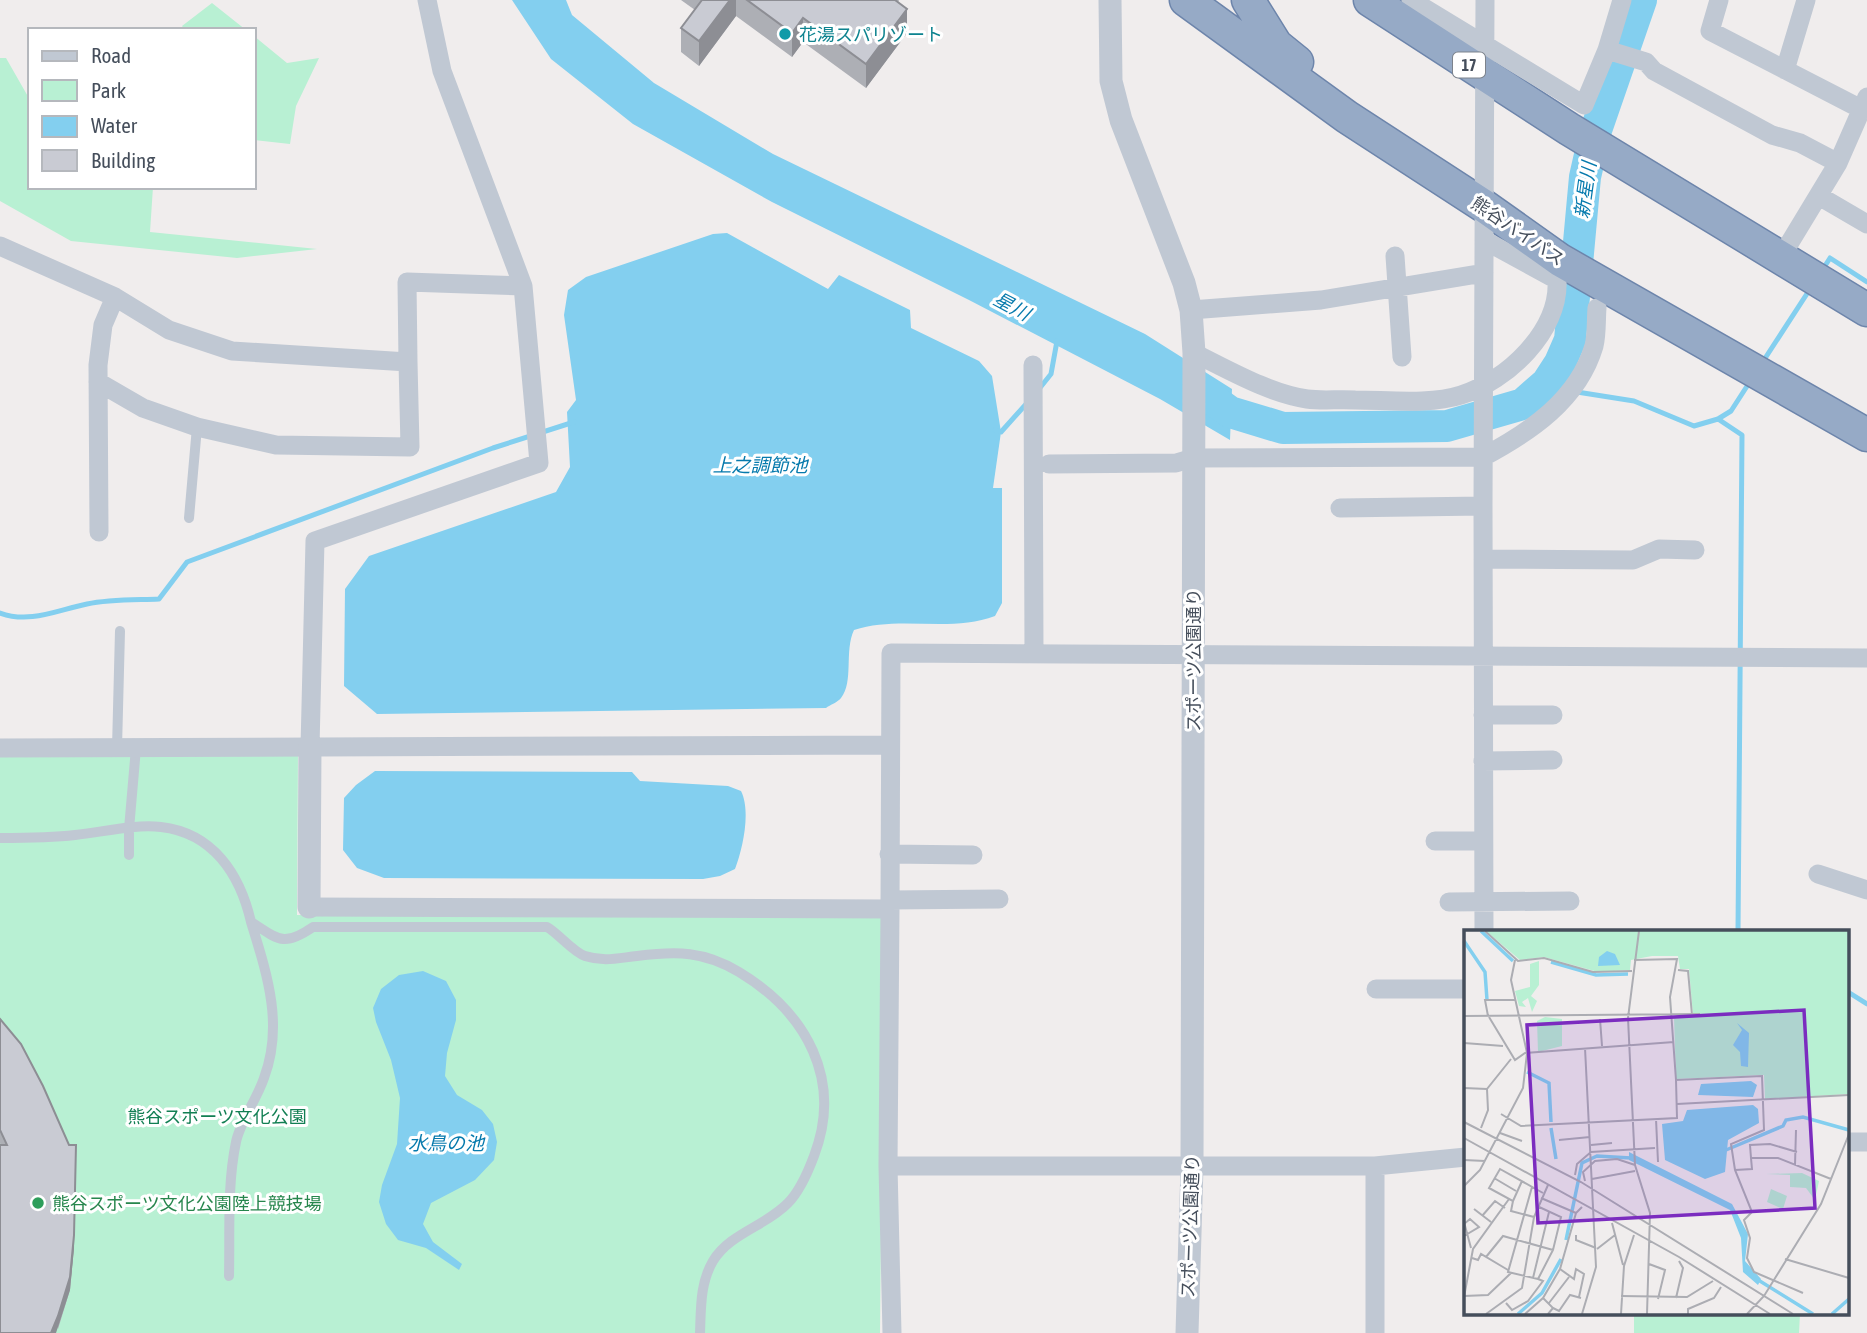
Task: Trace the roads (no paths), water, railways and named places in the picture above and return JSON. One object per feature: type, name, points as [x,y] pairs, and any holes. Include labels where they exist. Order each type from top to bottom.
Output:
[{"type":"highway","name":"熊谷バイパス","points":[[1186,0],[1363,127],[1484,206],[1560,260],[1600,297],[1757,373],[1867,435]]},
{"type":"highway","points":[[1248,0],[1276,45],[1356,107],[1363,127]]},
{"type":"highway","name":"17","points":[[1370,0],[1485,60],[1569,129],[1867,310]]},
{"type":"street","points":[[427,0],[442,71],[523,286],[539,463],[315,541],[309,907],[890,904],[999,899]]},
{"type":"street","name":"スポーツ公園通り","points":[[1110,0],[1111,81],[1121,120],[1184,283],[1191,310],[1194,353],[1192,1167],[1187,1333]]},
{"type":"street","points":[[1411,0],[1485,60],[1584,105],[1608,50],[1622,0]]},
{"type":"street","points":[[1484,930],[1485,0]]},
{"type":"street","points":[[1719,0],[1710,31],[1785,70],[1865,104],[1838,163],[1781,257]]},
{"type":"street","points":[[1785,70],[1806,0]]},
{"type":"street","points":[[1608,50],[1646,62],[1654,71],[1772,135],[1800,143],[1838,163]]},
{"type":"street","points":[[1819,195],[1867,224]]},
{"type":"street","points":[[1194,353],[1282,393],[1308,399],[1417,401],[1461,395],[1507,371],[1526,354],[1546,328],[1558,296],[1557,280],[1484,240]]},
{"type":"street","points":[[0,246],[115,297],[169,330],[232,351],[408,362]]},
{"type":"street","points":[[1395,257],[1402,357]]},
{"type":"street","points":[[1191,310],[1321,300],[1484,273]]},
{"type":"street","points":[[98,382],[143,408],[197,426],[276,445],[410,447],[407,282],[523,286]]},
{"type":"street","points":[[99,532],[98,382],[103,325],[115,297]]},
{"type":"street","points":[[1049,464],[1176,463],[1193,452],[1483,457],[1519,438],[1564,400],[1579,380],[1594,345],[1600,297]]},
{"type":"street","points":[[1033,365],[1034,654]]},
{"type":"street","points":[[1340,508],[1483,506]]},
{"type":"street","points":[[1483,559],[1633,561],[1659,549],[1695,550]]},
{"type":"street","points":[[892,1333],[888,1166],[891,653],[1867,658]]},
{"type":"street","points":[[1483,715],[1553,715]]},
{"type":"street","points":[[0,748],[889,745]]},
{"type":"street","points":[[1483,761],[1553,760]]},
{"type":"street","points":[[1435,841],[1483,841]]},
{"type":"street","points":[[889,855],[973,855]]},
{"type":"street","points":[[1818,874],[1867,890]]},
{"type":"street","points":[[1450,902],[1570,901]]},
{"type":"street","points":[[1376,989],[1464,989]]},
{"type":"street","points":[[888,1166],[1375,1166],[1464,1157]]},
{"type":"street","points":[[1375,1166],[1375,1333]]},
{"type":"lane","points":[[189,518],[197,426]]},
{"type":"lane","points":[[120,631],[127,748],[129,855]]},
{"type":"lane","points":[[0,838],[58,837],[159,827],[183,831],[229,865],[247,904],[267,973],[274,1009],[272,1047],[265,1076],[237,1138],[232,1167],[229,1276]]},
{"type":"lane","points":[[251,922],[272,935],[291,940],[313,927],[547,927],[582,955],[593,958],[612,961],[687,952],[719,961],[767,992],[790,1012],[805,1034],[818,1062],[824,1087],[825,1116],[819,1143],[811,1166],[789,1202],[768,1220],[726,1244],[714,1259],[702,1288],[700,1333]]},
{"type":"water","name":"星川","points":[[512,0],[566,0],[572,15],[654,83],[773,154],[1145,334],[1232,389],[1230,440],[1160,399],[772,202],[633,124],[551,59]]},
{"type":"water","name":"上之調節池","points":[[727,233],[828,289],[839,275],[910,310],[911,328],[979,361],[992,376],[1001,432],[993,488],[1002,488],[1002,603],[995,616],[960,623],[889,624],[854,630],[845,691],[840,699],[826,708],[377,714],[344,686],[345,589],[369,556],[556,492],[570,467],[567,412],[576,400],[564,315],[568,290],[586,277],[713,234]]},
{"type":"water","points":[[375,771],[632,772],[640,781],[728,786],[741,791],[744,799],[746,819],[741,851],[735,869],[720,876],[703,879],[384,878],[357,868],[343,850],[344,798]]},
{"type":"water","name":"水鳥の池","points":[[423,971],[446,981],[456,1000],[456,1020],[447,1053],[445,1076],[457,1095],[482,1110],[493,1124],[497,1142],[494,1160],[475,1180],[431,1203],[423,1224],[433,1242],[462,1264],[459,1270],[426,1248],[398,1240],[386,1224],[379,1202],[382,1185],[397,1144],[400,1098],[391,1060],[373,1008],[381,989],[399,975]]},
{"type":"waterway","name":"新星川","points":[[1198,389],[1230,412],[1283,428],[1447,426],[1523,404],[1547,383],[1570,340],[1585,177],[1595,133],[1641,0]]},
{"type":"waterway","points":[[1823,269],[1830,258],[1867,282]]},
{"type":"waterway","points":[[1762,363],[1812,286]]},
{"type":"waterway","points":[[1039,389],[1051,374],[1057,341]]},
{"type":"waterway","points":[[1577,392],[1634,401],[1694,426],[1718,419],[1731,411],[1751,380]]},
{"type":"waterway","points":[[1547,383],[1567,389]]},
{"type":"waterway","points":[[995,430],[1001,432],[1028,402]]},
{"type":"waterway","points":[[1718,419],[1742,435],[1738,930]]},
{"type":"waterway","points":[[0,613],[33,617],[96,602],[159,599],[187,562],[493,448],[574,422]]},
{"type":"waterway","points":[[1850,993],[1867,1004]]},
{"type":"place","name":"花湯スパリゾート","points":[[785,34]]},
{"type":"place","name":"熊谷スポーツ文化公園陸上競技場","points":[[38,1203]]},
{"type":"park label","name":"熊谷スポーツ文化公園","points":[[217,1116]]}]
